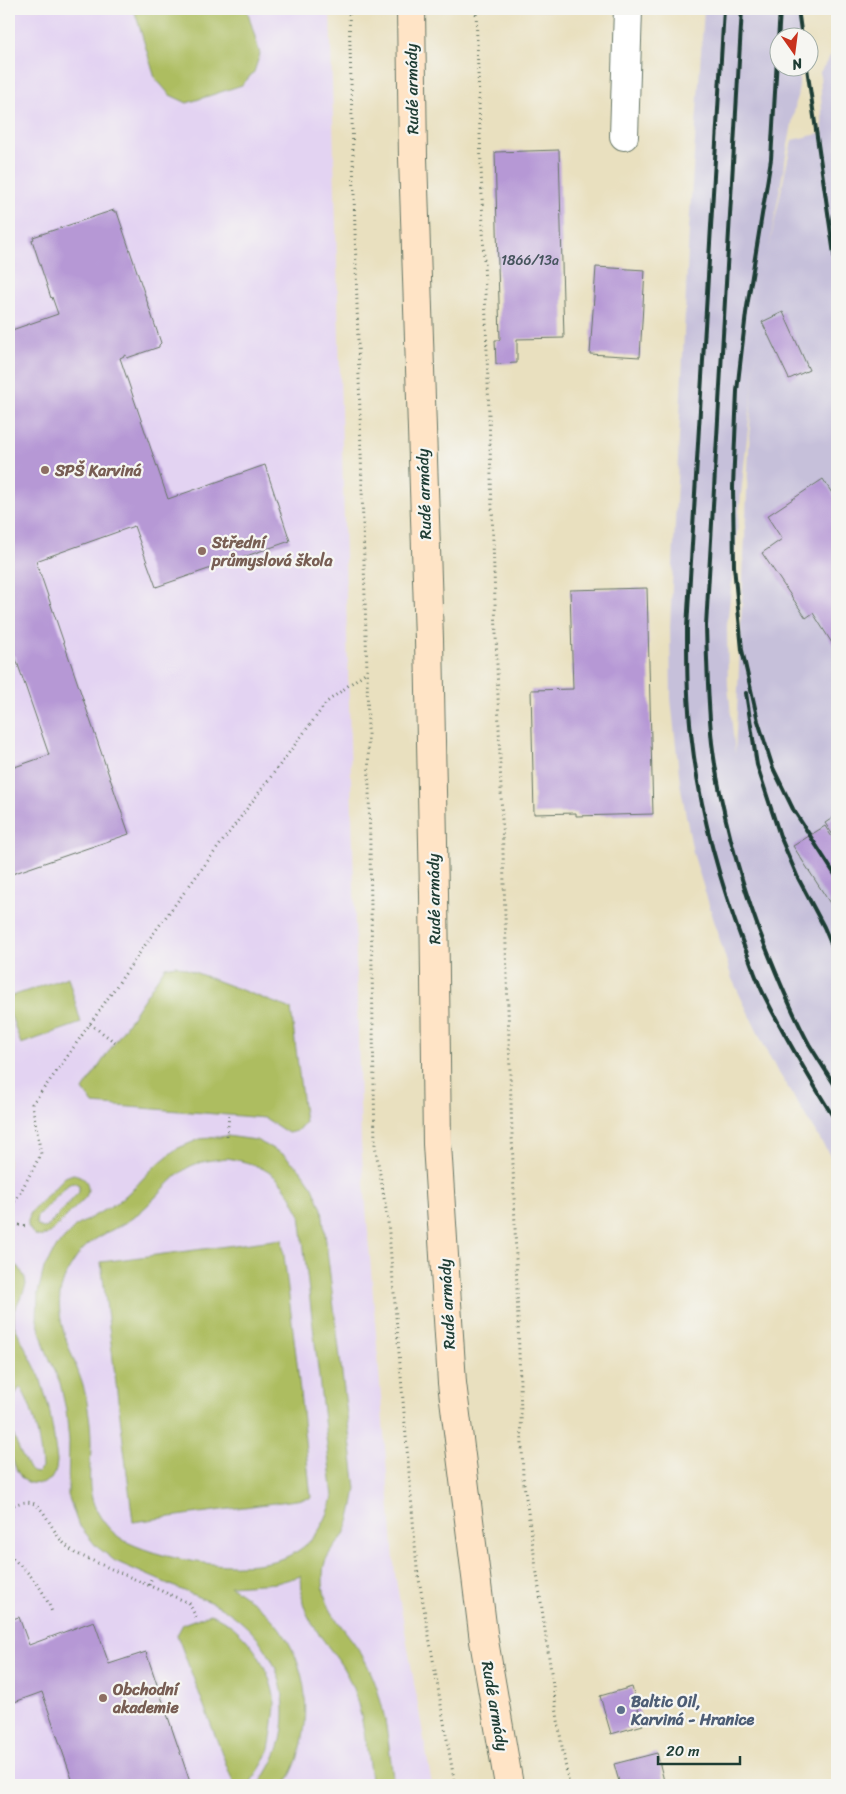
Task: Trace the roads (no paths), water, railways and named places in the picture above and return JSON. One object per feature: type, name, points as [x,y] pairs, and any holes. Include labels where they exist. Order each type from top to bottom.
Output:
[{"type":"main road","name":"Rudé armády","points":[[411,9],[429,649],[437,1144],[452,1382],[484,1640],[508,1785]]},
{"type":"street","points":[[624,136],[628,9]]},
{"type":"railway","points":[[724,9],[687,628],[690,727],[705,819],[726,896],[744,946],[772,1011],[837,1123]]},
{"type":"railway","points":[[742,9],[706,626],[712,743],[725,815],[737,861],[759,930],[782,988],[802,1030],[837,1089]]},
{"type":"railway","points":[[780,9],[771,159],[746,313],[737,391],[733,487],[734,566],[742,650],[758,721],[773,768],[793,809],[837,878]]},
{"type":"railway","points":[[798,9],[801,28]]},
{"type":"railway","points":[[808,78],[837,275]]},
{"type":"railway","points":[[746,693],[757,765],[780,836],[837,958]]},
{"type":"place","name":"SPŠ Karviná","points":[[45,470]]},
{"type":"place","name":"Střední průmyslová škola","points":[[202,551]]},
{"type":"place","name":"Obchodní akademie","points":[[103,1698]]},
{"type":"place","name":"Baltic Oil, Karviná - Hranice","points":[[621,1710]]}]
